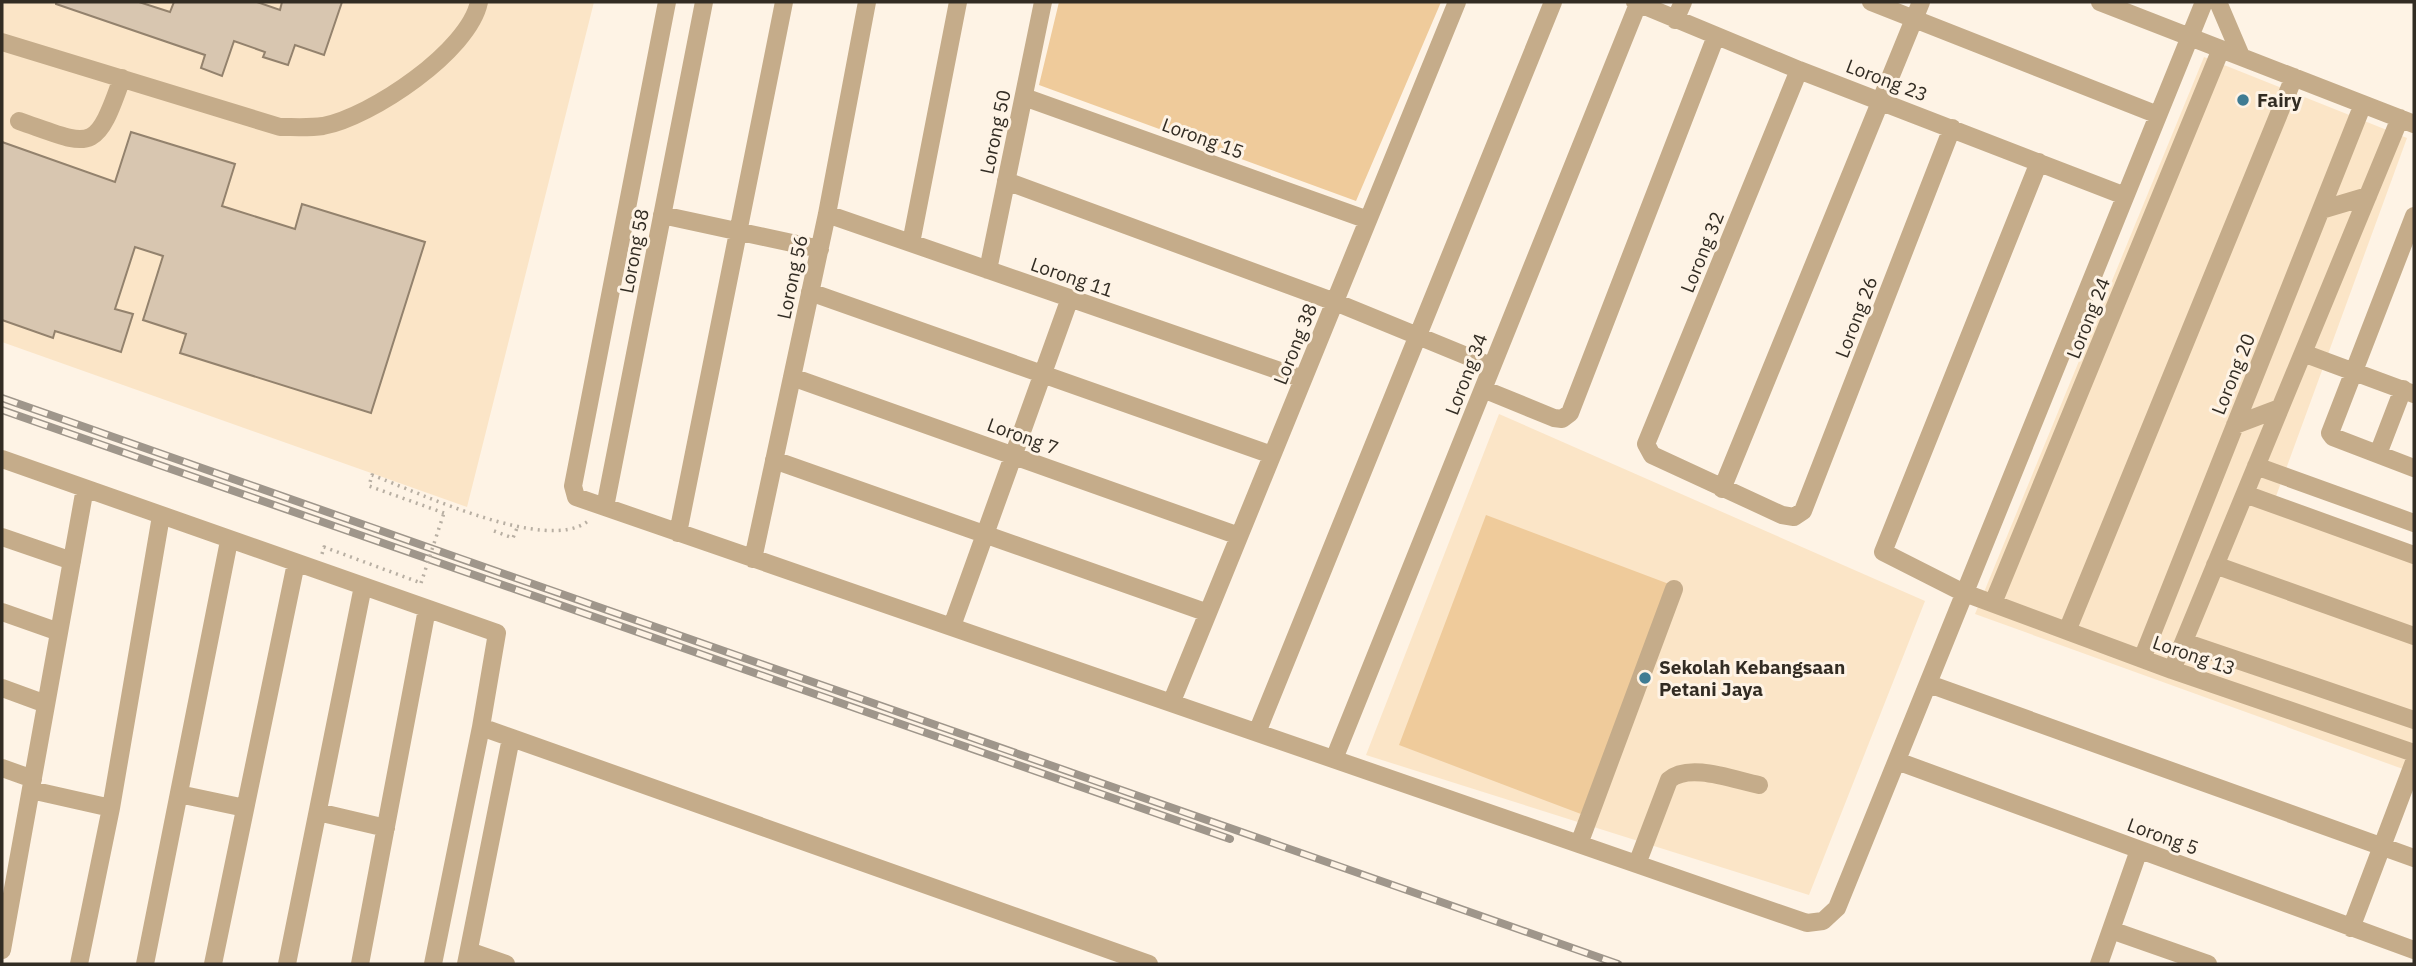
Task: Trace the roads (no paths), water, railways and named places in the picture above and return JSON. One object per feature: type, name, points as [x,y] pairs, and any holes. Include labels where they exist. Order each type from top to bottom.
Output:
[{"type":"street","points":[[2,41],[280,127],[324,125],[374,108],[419,76],[470,25],[479,2]]},
{"type":"street","name":"Lorong 24","points":[[667,2],[573,489],[576,497],[1258,730],[1334,760],[1807,923],[1823,921],[1837,908],[1929,684],[1962,592],[2204,2]]},
{"type":"street","name":"Lorong 58","points":[[605,508],[704,2]]},
{"type":"street","points":[[678,533],[784,2]]},
{"type":"street","name":"Lorong 56","points":[[753,559],[820,249],[867,2]]},
{"type":"street","points":[[911,243],[958,2]]},
{"type":"street","name":"Lorong 50","points":[[988,270],[1043,2]]},
{"type":"street","name":"Lorong 38","points":[[1171,701],[1457,2]]},
{"type":"street","points":[[1258,730],[1553,2]]},
{"type":"street","points":[[1675,20],[1683,2]]},
{"type":"street","points":[[1871,2],[2158,115]]},
{"type":"street","points":[[1722,489],[1922,2]]},
{"type":"street","points":[[2100,2],[2407,121],[2368,195],[2172,670]]},
{"type":"street","points":[[2218,2],[2241,56]]},
{"type":"street","name":"Lorong 23","points":[[1636,3],[1800,70],[2125,196]]},
{"type":"street","name":"Lorong 34","points":[[1334,760],[1636,3]]},
{"type":"street","points":[[1483,389],[1554,418],[1562,419],[1570,413],[1716,36]]},
{"type":"street","name":"Lorong 24","points":[[1993,603],[2221,49]]},
{"type":"street","name":"Lorong 32","points":[[1722,489],[1647,450],[1646,444],[1800,70]]},
{"type":"street","points":[[2067,631],[2294,77]]},
{"type":"street","points":[[19,121],[76,141],[90,140],[101,131],[122,79]]},
{"type":"street","name":"Lorong 15","points":[[1024,97],[1368,220]]},
{"type":"street","name":"Lorong 20","points":[[2142,659],[2363,104]]},
{"type":"street","name":"Lorong 26","points":[[1722,489],[1782,515],[1794,517],[1802,511],[1952,128]]},
{"type":"street","name":"Lorong 13","points":[[2039,162],[1883,546],[1883,552],[1962,592],[2172,670],[2414,753]]},
{"type":"street","points":[[1006,181],[1335,302],[1491,366]]},
{"type":"street","points":[[2321,210],[2368,195]]},
{"type":"street","name":"Lorong 11","points":[[827,214],[1303,379]]},
{"type":"street","points":[[662,215],[820,249]]},
{"type":"street","points":[[2414,216],[2356,372],[2330,433],[2333,437],[2414,468]]},
{"type":"street","points":[[810,292],[1272,455]]},
{"type":"street","points":[[952,626],[1070,298]]},
{"type":"street","points":[[2303,353],[2408,391],[2378,454]]},
{"type":"street","name":"Lorong 7","points":[[792,377],[1239,536]]},
{"type":"street","points":[[2235,425],[2280,408]]},
{"type":"street","points":[[2,459],[497,633],[481,727],[433,964]]},
{"type":"street","points":[[774,460],[1208,613]]},
{"type":"street","points":[[2256,466],[2414,523]]},
{"type":"street","points":[[2,950],[85,488]]},
{"type":"street","points":[[2245,494],[2414,555]]},
{"type":"street","points":[[79,964],[111,808],[160,516]]},
{"type":"street","points":[[2,537],[72,561]]},
{"type":"street","points":[[145,964],[229,541]]},
{"type":"street","points":[[213,964],[296,564]]},
{"type":"street","points":[[2215,565],[2414,636]]},
{"type":"street","points":[[287,964],[363,586]]},
{"type":"street","points":[[1579,844],[1674,589]]},
{"type":"street","points":[[360,964],[427,609]]},
{"type":"street","points":[[2,611],[59,632]]},
{"type":"street","points":[[2184,642],[2414,720]]},
{"type":"street","points":[[1929,684],[2414,858]]},
{"type":"street","points":[[2,688],[46,704]]},
{"type":"street","points":[[481,727],[1149,964]]},
{"type":"street","points":[[506,964],[468,958],[510,738]]},
{"type":"street","name":"Lorong 5","points":[[1897,761],[2414,950]]},
{"type":"street","points":[[2351,928],[2414,762]]},
{"type":"street","points":[[2,768],[32,785],[111,808]]},
{"type":"street","points":[[1637,864],[1669,780],[1676,774],[1694,773],[1759,785]]},
{"type":"street","points":[[179,794],[245,808]]},
{"type":"street","points":[[318,812],[386,828]]},
{"type":"street","points":[[2099,964],[2139,850]]},
{"type":"street","points":[[2111,930],[2208,964]]},
{"type":"railway","points":[[2,398],[1618,964]]},
{"type":"railway","points":[[2,410],[1230,839]]},
{"type":"place","name":"Fairy","points":[[2243,100]]},
{"type":"place","name":"Sekolah Kebangsaan Petani Jaya","points":[[1645,678]]}]
